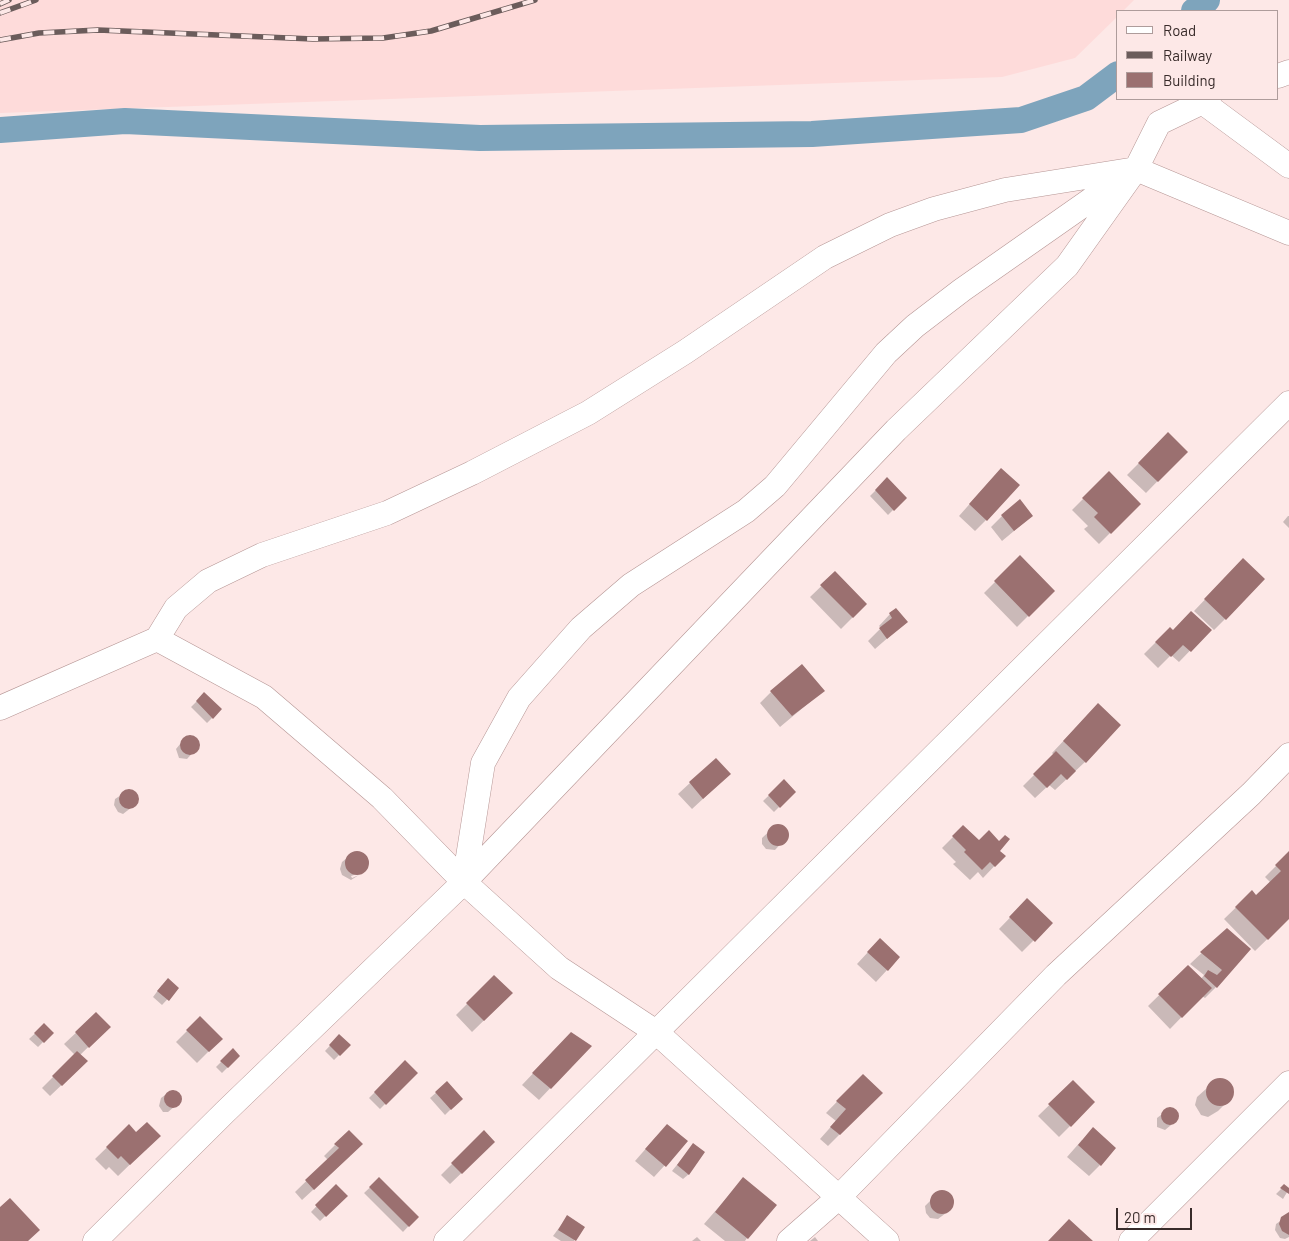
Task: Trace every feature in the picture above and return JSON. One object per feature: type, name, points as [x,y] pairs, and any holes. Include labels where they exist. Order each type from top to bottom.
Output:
[{"type":"street","points":[[95,1241],[225,1112],[464,882],[889,437],[1068,266],[1136,169],[1159,123],[1205,100],[1289,166]]},
{"type":"street","points":[[464,882],[483,763],[520,698],[581,628],[631,585],[746,511],[775,486],[886,353],[915,326],[962,290],[1136,169]]},
{"type":"street","points":[[0,708],[157,639],[176,608],[208,581],[262,555],[387,512],[472,474],[588,413],[684,352],[825,257],[890,225],[934,210],[1005,190],[1136,169],[1289,233]]},
{"type":"street","points":[[446,1241],[1289,403]]},
{"type":"street","points":[[157,639],[264,697],[382,798],[464,882],[559,968],[656,1032],[887,1241]]},
{"type":"street","points":[[0,724],[31,694]]},
{"type":"street","points":[[789,1241],[838,1198],[1056,975],[1252,794],[1289,755]]},
{"type":"street","points":[[1130,1241],[1289,1083]]},
{"type":"shaded area","points":[[0,0],[1134,0],[1124,10],[1116,10],[1116,18],[1075,58],[1002,77],[0,113]]},
{"type":"building","points":[[1168,432],[1188,452],[1158,482],[1138,463]]},
{"type":"building","points":[[1001,468],[1020,485],[987,521],[969,504]]},
{"type":"building","points":[[1109,471],[1141,504],[1111,534],[1094,517],[1098,513],[1082,498]]},
{"type":"building","points":[[887,477],[907,498],[894,511],[875,490]]},
{"type":"building","points":[[1020,499],[1033,516],[1014,531],[1001,515]]},
{"type":"building","points":[[1020,555],[1055,591],[1029,617],[994,581]]},
{"type":"building","points":[[1243,558],[1265,579],[1226,620],[1204,599]]},
{"type":"building","points":[[835,571],[867,604],[853,618],[820,585]]},
{"type":"building","points":[[896,608],[908,622],[887,639],[879,628],[892,618],[889,613]]},
{"type":"building","points":[[1191,611],[1212,630],[1191,652],[1183,645],[1171,657],[1155,642],[1170,627],[1173,630]]},
{"type":"building","points":[[802,664],[825,691],[792,716],[770,691]]},
{"type":"building","points":[[204,692],[222,709],[213,719],[196,701]]},
{"type":"building","points":[[1098,703],[1121,725],[1086,763],[1063,741]]},
{"type":"building","points":[[190,735],[197,738],[200,745],[197,752],[190,755],[183,752],[180,745],[183,738]]},
{"type":"building","points":[[1056,751],[1076,771],[1067,780],[1061,774],[1047,788],[1033,774]]},
{"type":"building","points":[[716,758],[731,774],[703,799],[689,782]]},
{"type":"building","points":[[784,779],[796,792],[780,808],[768,795]]},
{"type":"building","points":[[129,789],[136,792],[139,799],[136,806],[129,809],[122,806],[119,799],[122,792]]},
{"type":"building","points":[[778,824],[786,827],[789,835],[786,843],[778,846],[770,843],[767,835],[770,827]]},
{"type":"building","points":[[963,825],[979,840],[989,830],[999,841],[1005,835],[1010,839],[1000,851],[1006,856],[995,867],[990,862],[982,870],[964,852],[966,850],[952,836]]},
{"type":"building","points":[[357,851],[362,852],[368,858],[368,868],[362,874],[357,875],[352,874],[346,868],[345,863],[346,858],[352,852]]},
{"type":"building","points":[[1289,851],[1289,919],[1268,940],[1235,907],[1252,890],[1256,895],[1281,871],[1275,865]]},
{"type":"building","points":[[1027,898],[1053,923],[1035,942],[1009,917]]},
{"type":"building","points":[[1227,928],[1251,949],[1217,988],[1204,976],[1208,970],[1217,975],[1222,970],[1200,952]]},
{"type":"building","points":[[880,938],[900,957],[888,971],[867,952]]},
{"type":"building","points":[[1188,965],[1212,988],[1182,1018],[1158,994]]},
{"type":"building","points":[[494,975],[513,993],[484,1021],[466,1003]]},
{"type":"building","points":[[168,978],[179,988],[169,1001],[157,991]]},
{"type":"building","points":[[96,1012],[111,1027],[89,1048],[75,1032]]},
{"type":"building","points":[[200,1016],[223,1039],[209,1052],[186,1030]]},
{"type":"building","points":[[44,1023],[54,1033],[44,1043],[34,1033]]},
{"type":"building","points":[[571,1032],[592,1046],[551,1089],[532,1073]]},
{"type":"building","points":[[339,1034],[351,1045],[340,1056],[329,1045]]},
{"type":"building","points":[[233,1048],[240,1056],[228,1068],[220,1061]]},
{"type":"building","points":[[77,1051],[88,1061],[62,1086],[52,1076]]},
{"type":"building","points":[[405,1060],[418,1073],[386,1105],[374,1092]]},
{"type":"building","points":[[863,1074],[883,1093],[840,1135],[830,1127],[846,1109],[836,1101]]},
{"type":"building","points":[[1220,1078],[1230,1082],[1234,1092],[1230,1102],[1220,1106],[1210,1102],[1206,1092],[1210,1082]]},
{"type":"building","points":[[1073,1080],[1095,1102],[1071,1127],[1048,1104]]},
{"type":"building","points":[[447,1081],[463,1099],[451,1110],[435,1092]]},
{"type":"building","points":[[169,1090],[177,1090],[182,1095],[180,1106],[169,1108],[164,1103],[164,1095]]},
{"type":"building","points":[[1166,1107],[1174,1107],[1179,1112],[1177,1123],[1166,1125],[1161,1120],[1161,1112]]},
{"type":"building","points":[[147,1122],[161,1136],[130,1165],[121,1156],[118,1159],[106,1147],[129,1124],[136,1132]]},
{"type":"building","points":[[667,1124],[688,1141],[666,1167],[645,1149]]},
{"type":"building","points":[[1093,1127],[1116,1148],[1101,1166],[1078,1145]]},
{"type":"building","points":[[349,1130],[363,1144],[314,1190],[305,1180],[339,1148],[334,1144]]},
{"type":"building","points":[[484,1130],[495,1142],[462,1174],[451,1163]]},
{"type":"building","points":[[693,1143],[705,1152],[689,1175],[677,1165]]},
{"type":"building","points":[[379,1177],[419,1217],[409,1227],[369,1187]]},
{"type":"building","points":[[743,1177],[777,1205],[748,1239],[715,1212]]},
{"type":"building","points":[[336,1184],[348,1196],[326,1217],[315,1205]]},
{"type":"building","points":[[1284,1184],[1289,1188],[1289,1194],[1280,1188]]},
{"type":"building","points":[[942,1190],[951,1193],[954,1202],[951,1211],[942,1214],[933,1211],[930,1202],[933,1193]]},
{"type":"building","points":[[10,1198],[40,1230],[28,1241],[0,1241],[0,1207]]},
{"type":"building","points":[[1289,1212],[1289,1235],[1282,1231],[1279,1224],[1281,1217]]},
{"type":"building","points":[[567,1215],[585,1227],[576,1241],[558,1230]]},
{"type":"building","points":[[1069,1219],[1093,1241],[1048,1241]]},
{"type":"waterway","points":[[1195,10],[1207,0]]},
{"type":"waterway","points":[[0,130],[125,121],[480,138],[812,134],[1021,120],[1086,98],[1116,76]]},
{"type":"railway","points":[[0,4],[9,0]]},
{"type":"railway","points":[[0,13],[36,0]]},
{"type":"railway","points":[[0,40],[39,33],[98,30],[313,39],[383,38],[431,31],[535,0]]}]
